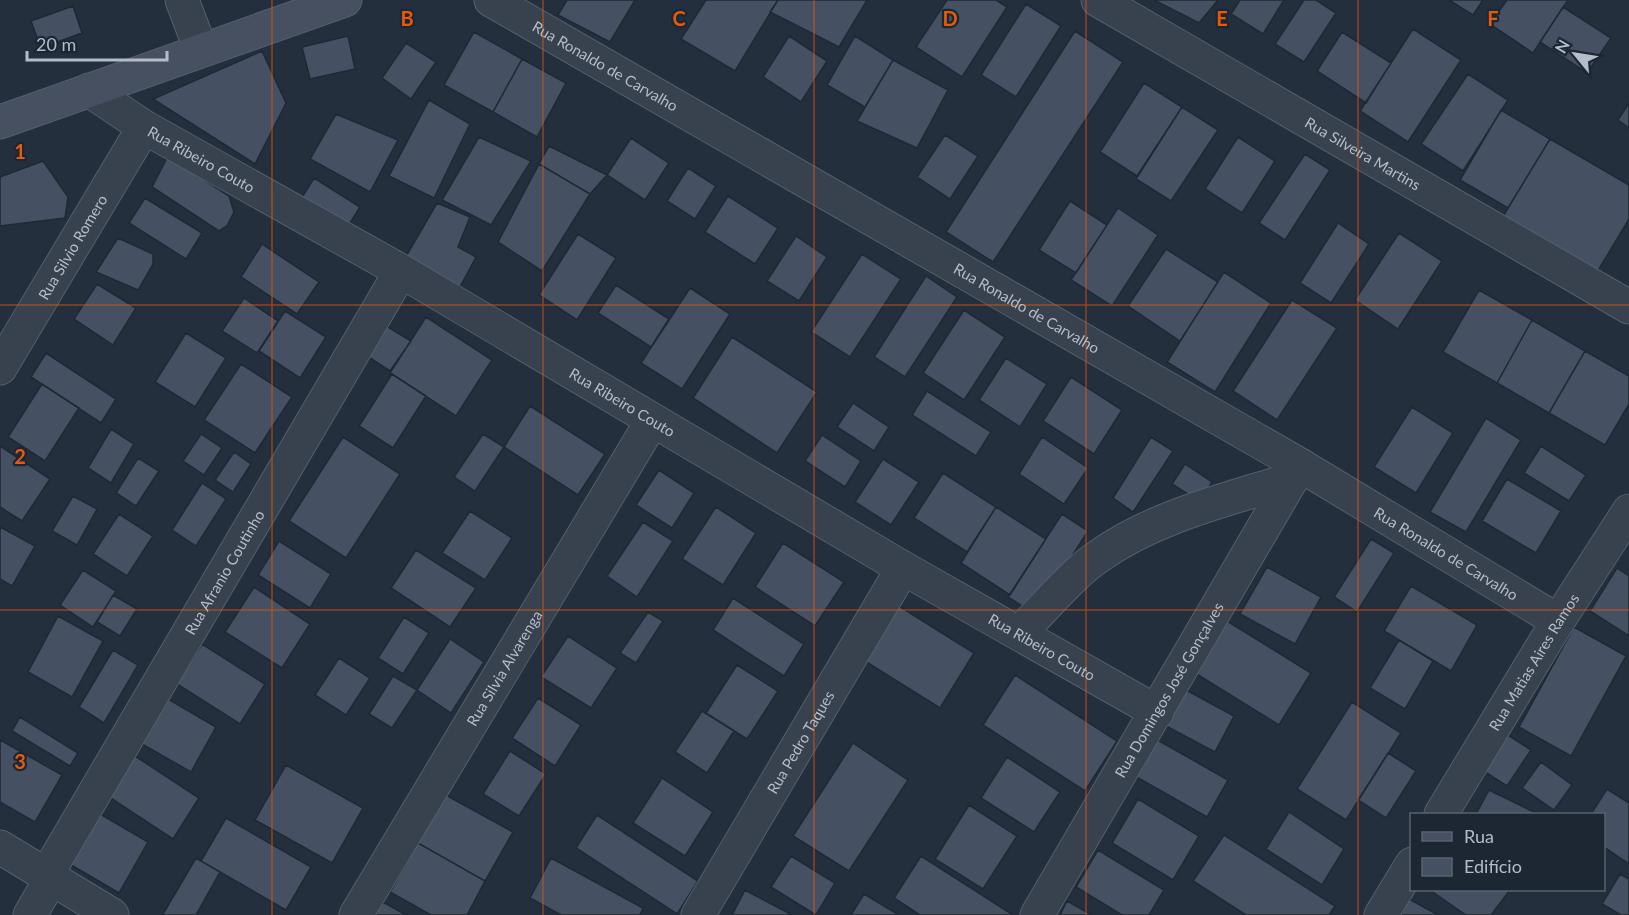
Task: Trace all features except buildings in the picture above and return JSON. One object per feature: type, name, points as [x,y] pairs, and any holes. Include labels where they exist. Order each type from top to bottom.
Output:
[{"type":"street","points":[[182,0],[201,50]]},
{"type":"street","points":[[0,122],[345,0]]},
{"type":"street","name":"Rua Ronaldo de Carvalho","points":[[491,0],[1296,472],[1558,621]]},
{"type":"street","name":"Rua Silveira Martins","points":[[1098,0],[1629,307]]},
{"type":"street","name":"Rua Ribeiro Couto","points":[[89,90],[144,126],[401,271],[903,568],[1157,712]]},
{"type":"street","name":"Rua Silvio Romero","points":[[0,368],[144,126]]},
{"type":"street","name":"Rua Afranio Coutinho","points":[[30,915],[50,875],[401,271]]},
{"type":"street","name":"Rua Silvia Alvarenga","points":[[356,915],[652,421]]},
{"type":"street","points":[[1019,633],[1097,557],[1133,535],[1296,472]]},
{"type":"street","name":"Rua Domingos José Gonçalves","points":[[1037,915],[1296,472]]},
{"type":"street","name":"Rua Matias Aires Ramos","points":[[1442,813],[1558,621],[1629,511]]},
{"type":"street","name":"Rua Pedro Taques","points":[[698,915],[903,568]]},
{"type":"street","points":[[0,847],[50,875],[112,915]]},
{"type":"street","points":[[1381,915],[1410,867]]}]
